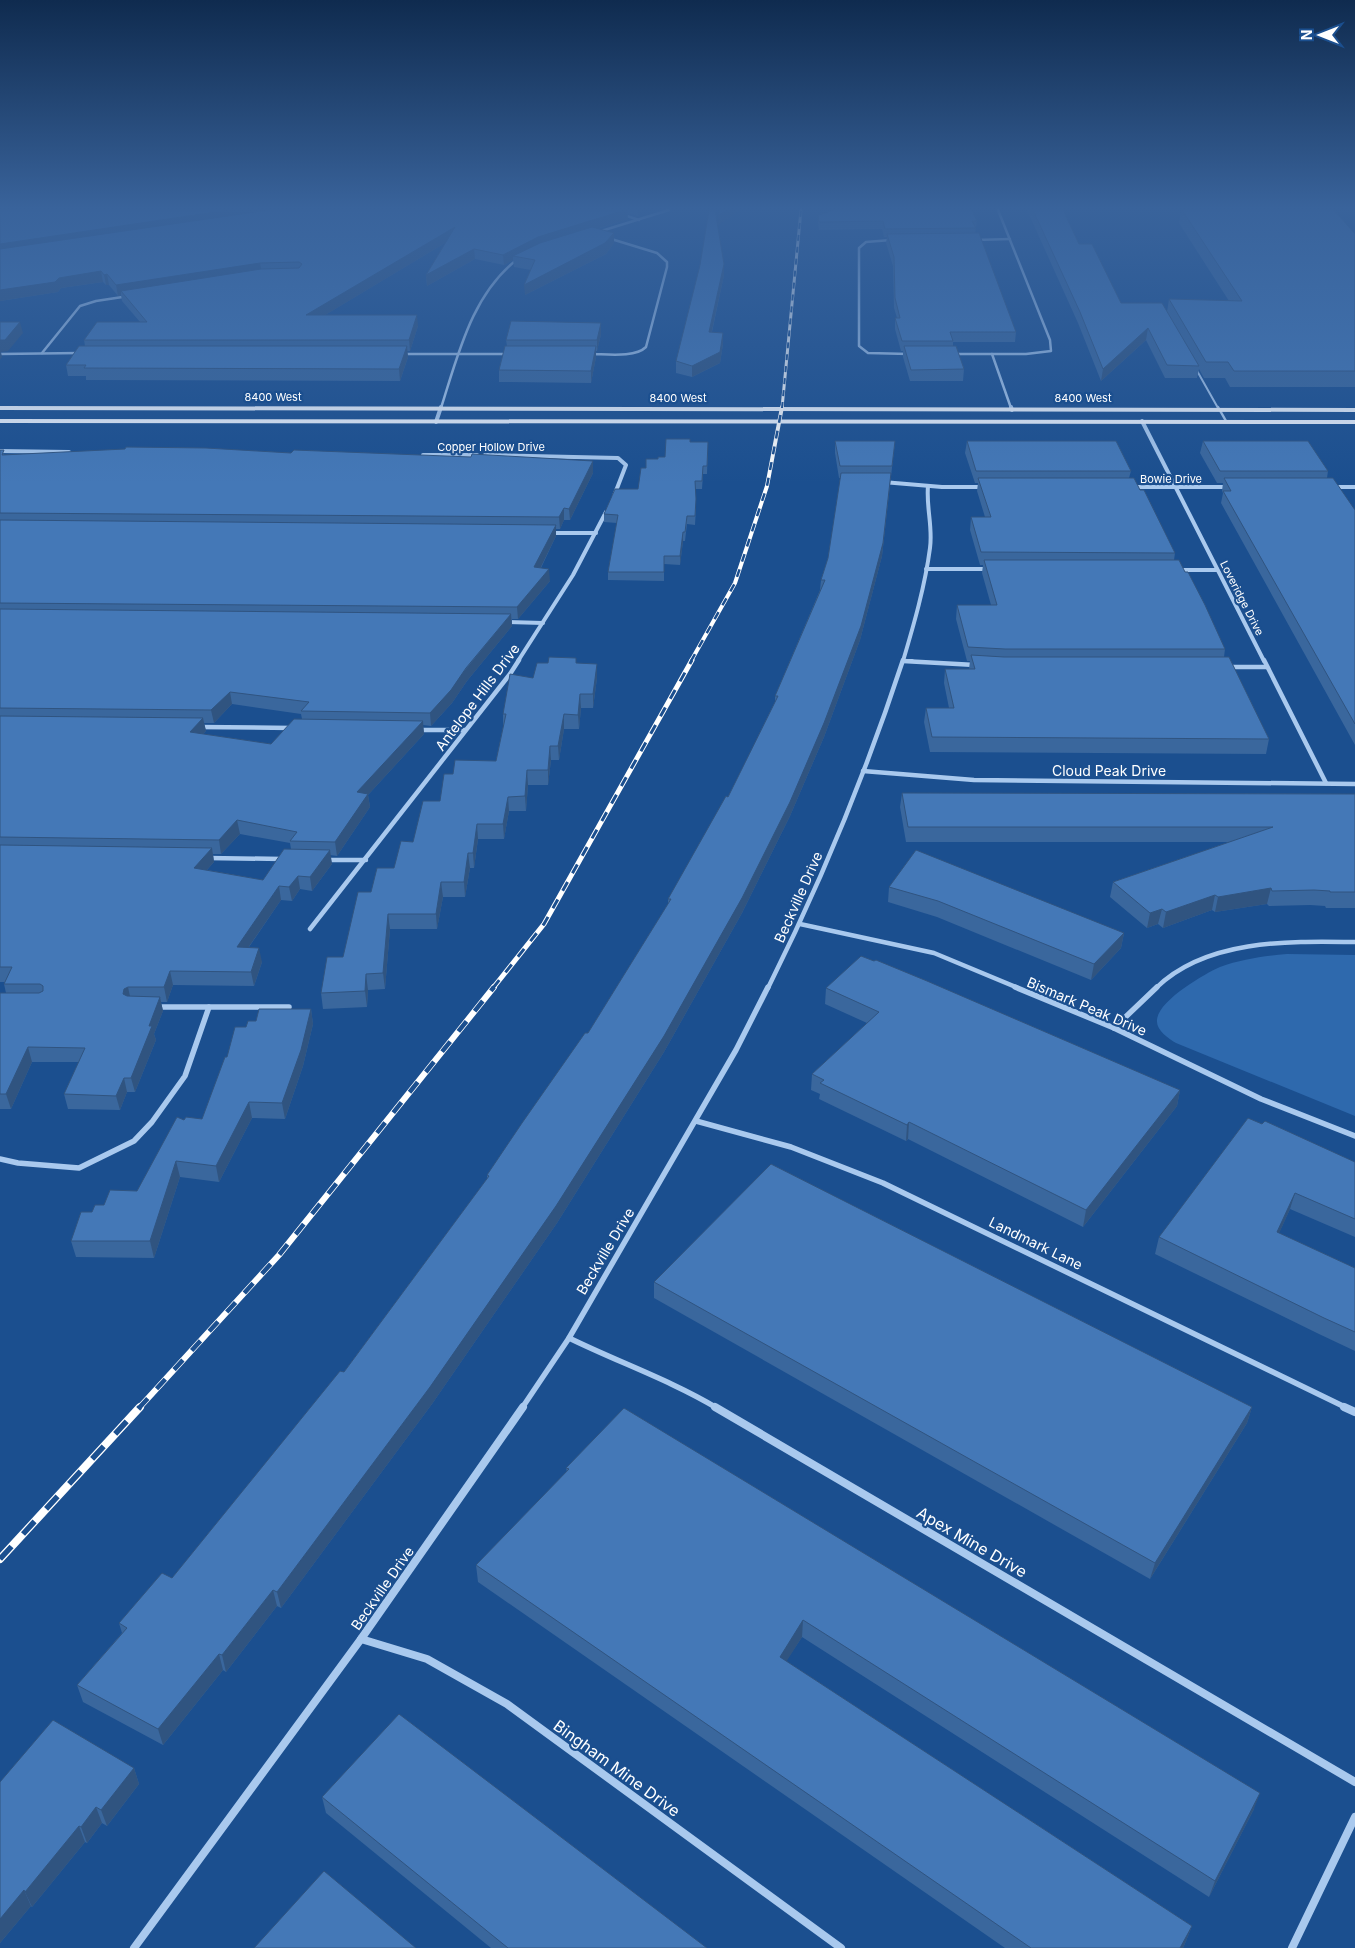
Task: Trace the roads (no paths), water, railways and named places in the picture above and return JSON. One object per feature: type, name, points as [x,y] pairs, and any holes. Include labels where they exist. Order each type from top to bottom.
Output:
[{"type":"main road","name":"8400 West","points":[[0,408],[1355,410]]},
{"type":"main road","name":"8400 West","points":[[0,421],[1355,422]]},
{"type":"street","points":[[42,353],[80,306],[97,301]]},
{"type":"street","points":[[436,422],[457,354],[483,301]]},
{"type":"street","points":[[584,354],[622,354],[642,351],[646,347],[657,301]]},
{"type":"street","points":[[860,301],[860,346],[868,353],[916,354]]},
{"type":"street","points":[[944,354],[1051,351],[1050,340],[1034,301]]},
{"type":"street","points":[[0,354],[82,354]]},
{"type":"street","points":[[399,354],[509,354]]},
{"type":"street","points":[[992,354],[1012,410]]},
{"type":"street","name":"Loveridge Drive","points":[[1142,421],[1326,782]]},
{"type":"street","points":[[0,452],[77,452]]},
{"type":"street","name":"Copper Hollow Drive","points":[[420,455],[596,456],[620,460]]},
{"type":"street","name":"Antelope Hills Drive","points":[[310,929],[510,674],[573,575],[596,533],[626,465],[620,460]]},
{"type":"street","points":[[875,482],[928,486],[991,487]]},
{"type":"street","name":"Beckville Drive","points":[[134,1948],[362,1639],[569,1338],[696,1121],[762,1001],[800,924],[835,844],[885,714],[903,661],[926,569],[931,531],[927,496],[928,486]]},
{"type":"street","name":"Bowie Drive","points":[[1126,487],[1235,487]]},
{"type":"street","points":[[1325,487],[1355,487]]},
{"type":"street","points":[[548,533],[596,533]]},
{"type":"street","points":[[926,569],[994,569]]},
{"type":"street","points":[[1169,570],[1218,570]]},
{"type":"street","points":[[504,622],[543,623]]},
{"type":"street","points":[[903,661],[985,666]]},
{"type":"street","points":[[1228,667],[1267,667]]},
{"type":"street","points":[[197,727],[294,728]]},
{"type":"street","points":[[408,730],[465,730]]},
{"type":"street","name":"Cloud Peak Drive","points":[[863,770],[974,780],[1326,782],[1355,784]]},
{"type":"street","points":[[197,858],[286,859]]},
{"type":"street","points":[[316,859],[366,860]]},
{"type":"street","name":"Bismark Peak Drive","points":[[800,924],[934,953],[1114,1028],[1261,1099],[1355,1136]]},
{"type":"street","points":[[1114,1028],[1170,974],[1216,954],[1260,945],[1298,941],[1355,942]]},
{"type":"street","points":[[150,1006],[289,1008]]},
{"type":"street","points":[[0,1159],[18,1163],[79,1168],[134,1142],[152,1122],[185,1076],[209,1007]]},
{"type":"street","name":"Landmark Lane","points":[[696,1121],[790,1146],[883,1183],[1355,1412]]},
{"type":"street","name":"Apex Mine Drive","points":[[569,1338],[606,1356],[688,1390],[1355,1782]]},
{"type":"street","name":"Bingham Mine Drive","points":[[362,1639],[427,1660],[507,1704],[841,1948]]},
{"type":"street","points":[[1292,1948],[1355,1817]]},
{"type":"lane","points":[[1191,362],[1226,422]]},
{"type":"railway","points":[[782,408],[792,301]]},
{"type":"railway","points":[[691,661],[735,583],[767,486],[782,407]]},
{"type":"railway","points":[[493,988],[544,924],[692,660]]},
{"type":"railway","points":[[139,1408],[279,1255],[494,987]]},
{"type":"railway","points":[[0,1559],[140,1407]]}]
